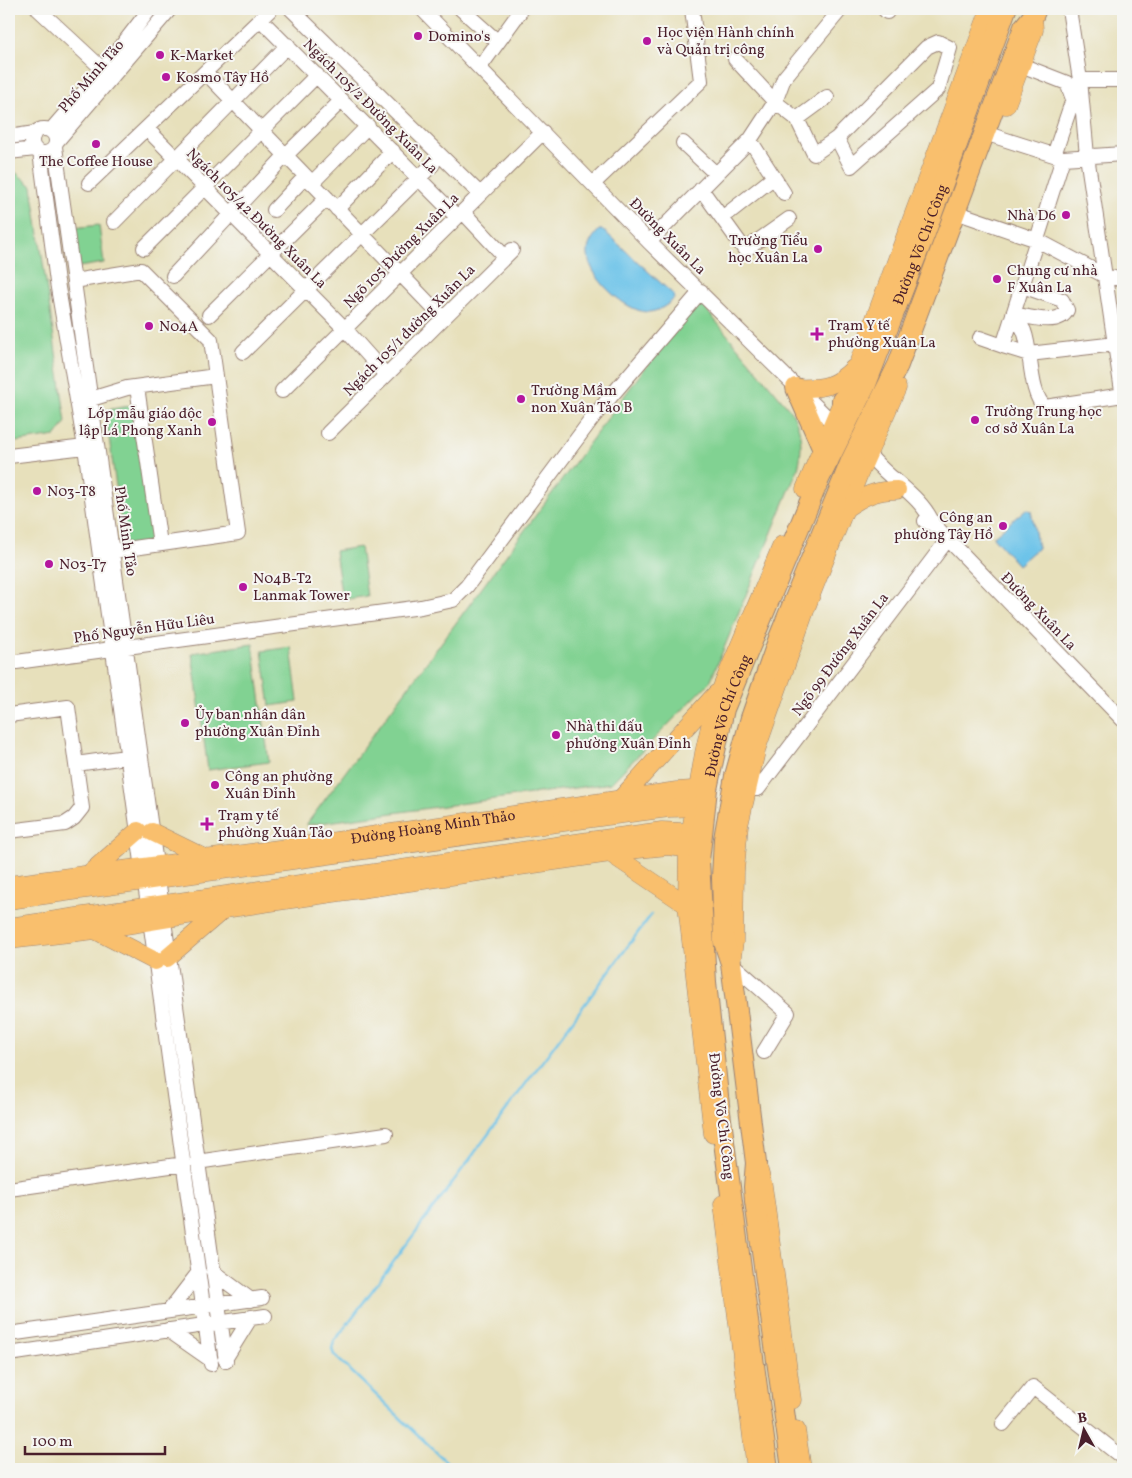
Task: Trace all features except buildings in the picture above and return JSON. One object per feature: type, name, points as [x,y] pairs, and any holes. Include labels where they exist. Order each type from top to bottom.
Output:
[{"type":"highway","name":"Đường Võ Chí Công","points":[[792,1469],[755,1194],[756,1163],[731,963],[724,942],[722,878],[724,839],[735,776],[750,718],[850,438],[863,391],[1006,9]]},
{"type":"highway","name":"Đường Võ Chí Công","points":[[768,1469],[719,1105],[705,973],[691,891],[701,798],[724,709],[825,454],[850,438],[883,406],[1024,28],[1035,12]]},
{"type":"highway","points":[[918,202],[924,232]]},
{"type":"highway","points":[[796,388],[825,454]]},
{"type":"highway","points":[[842,400],[858,476]]},
{"type":"highway","points":[[717,740],[718,697]]},
{"type":"main road","name":"Đường Võ Chí Công","points":[[842,400],[858,364],[990,9]]},
{"type":"main road","name":"Đường Võ Chí Công","points":[[883,406],[964,215],[1034,30],[1035,12]]},
{"type":"main road","points":[[796,388],[824,388],[842,381],[858,364]]},
{"type":"main road","name":"Đường Võ Chí Công","points":[[731,963],[734,942],[739,825],[752,789],[776,690],[858,476]]},
{"type":"main road","points":[[846,508],[865,495],[896,486]]},
{"type":"main road","name":"Đường Võ Chí Công","points":[[701,798],[718,697],[808,495]]},
{"type":"main road","points":[[606,816],[718,697]]},
{"type":"main road","name":"Đường Hoàng Minh Thảo","points":[[144,874],[206,858],[310,851],[621,800],[701,798]]},
{"type":"main road","name":"Đường Hoàng Minh Thảo","points":[[9,885],[90,881],[310,851],[606,816],[701,798]]},
{"type":"main road","points":[[90,881],[145,831],[206,858]]},
{"type":"main road","points":[[9,940],[95,930],[154,915],[223,902],[592,840],[662,831],[695,841]]},
{"type":"main road","points":[[592,840],[610,854],[691,891]]},
{"type":"main road","points":[[95,930],[164,961],[223,902],[610,854],[695,841]]},
{"type":"main road","name":"Đường Hoàng Minh Thảo","points":[[9,900],[90,881]]},
{"type":"main road","name":"Đường Võ Chí Công","points":[[691,891],[709,1105],[756,1469]]},
{"type":"main road","points":[[9,927],[154,915]]},
{"type":"main road","name":"Đường Võ Chí Công","points":[[756,1163],[765,1198],[802,1469]]},
{"type":"street","points":[[38,9],[107,74]]},
{"type":"street","name":"Phố Minh Tảo","points":[[150,9],[107,74],[54,140],[113,551],[126,757],[145,831],[144,874],[154,915]]},
{"type":"street","name":"Phố Minh Tảo","points":[[107,74],[170,9]]},
{"type":"street","points":[[89,183],[271,9]]},
{"type":"street","points":[[291,9],[480,194]]},
{"type":"street","name":"Đường Xuân La","points":[[422,9],[594,183],[649,242],[702,291],[796,388],[850,438],[896,486],[923,520],[933,524],[1123,720]]},
{"type":"street","points":[[461,9],[498,42]]},
{"type":"street","points":[[480,67],[522,9]]},
{"type":"street","points":[[594,183],[700,81],[692,9]]},
{"type":"street","points":[[649,242],[750,140],[775,102],[784,78],[842,9]]},
{"type":"street","points":[[1013,314],[1024,332],[1038,396],[1045,408],[1123,397],[1107,276],[1087,156],[1080,80],[1069,9]]},
{"type":"street","name":"Ngách 105/2 Đường Xuân La","points":[[260,19],[419,178],[460,214]]},
{"type":"street","points":[[735,60],[775,102],[797,119],[814,154],[837,138],[927,47],[938,42],[950,48],[938,89],[851,166],[837,138]]},
{"type":"street","points":[[114,222],[288,45]]},
{"type":"street","points":[[1003,346],[1037,240],[1073,99],[1067,83],[1021,65]]},
{"type":"street","points":[[205,72],[336,209],[401,272],[443,318]]},
{"type":"street","points":[[144,248],[317,75]]},
{"type":"street","points":[[1080,80],[1123,80]]},
{"type":"street","points":[[797,119],[826,97]]},
{"type":"street","points":[[173,276],[285,156],[342,100]]},
{"type":"street","points":[[274,210],[368,126]]},
{"type":"street","points":[[9,137],[35,133],[43,129],[54,140],[47,153],[37,151],[9,152]]},
{"type":"street","name":"Ngách 105/42 Đường Xuân La","points":[[147,129],[306,289],[386,375]]},
{"type":"street","name":"Ngõ 105 Đường Xuân La","points":[[282,390],[543,132]]},
{"type":"street","points":[[35,133],[32,142],[37,151]]},
{"type":"street","points":[[994,136],[1059,157],[1123,154]]},
{"type":"street","points":[[750,140],[784,193]]},
{"type":"street","points":[[683,143],[716,174]]},
{"type":"street","name":"Phố Minh Tảo","points":[[37,151],[118,648],[145,831],[154,915]]},
{"type":"street","points":[[336,209],[393,152]]},
{"type":"street","points":[[243,352],[433,164]]},
{"type":"street","points":[[722,218],[773,178]]},
{"type":"street","points":[[701,189],[745,250],[788,219]]},
{"type":"street","points":[[209,315],[327,198]]},
{"type":"street","name":"Ngách 105/1 đường Xuân La","points":[[328,433],[508,254],[460,214]]},
{"type":"street","points":[[964,215],[1037,240],[1107,276],[1123,279]]},
{"type":"street","points":[[74,281],[141,270],[211,340],[238,533],[113,551]]},
{"type":"street","points":[[1013,314],[1056,319],[1065,314],[1066,310],[1062,300],[1022,286]]},
{"type":"street","name":"Phố Nguyễn Hữu Liêu","points":[[9,663],[429,606],[453,600],[460,595],[594,416],[702,291]]},
{"type":"street","points":[[980,338],[1029,354],[1116,344]]},
{"type":"street","points":[[91,399],[137,387],[216,376]]},
{"type":"street","points":[[137,387],[160,544]]},
{"type":"street","points":[[9,456],[85,447]]},
{"type":"street","name":"Ngõ 99 Đường Xuân La","points":[[752,789],[948,539]]},
{"type":"street","points":[[9,715],[68,707],[82,808],[74,818],[65,824],[9,831]]},
{"type":"street","points":[[76,764],[126,757]]},
{"type":"street","points":[[154,915],[164,961],[206,1272],[210,1305],[206,1324],[211,1362],[168,1330]]},
{"type":"street","points":[[731,963],[788,1013],[764,1052]]},
{"type":"street","points":[[9,1189],[386,1134]]},
{"type":"street","points":[[9,1334],[257,1299],[206,1272]]},
{"type":"street","points":[[169,1311],[206,1272]]},
{"type":"street","points":[[9,1354],[206,1324],[220,1322],[258,1317],[225,1360],[220,1322],[210,1305]]},
{"type":"street","points":[[1003,1424],[1033,1387],[1123,1458]]},
{"type":"green space","points":[[9,167],[32,186],[66,422],[56,436],[9,443]]},
{"type":"green space","points":[[99,225],[104,263],[79,267],[73,228]]},
{"type":"green space","points":[[699,301],[792,412],[800,433],[801,447],[798,469],[710,682],[611,783],[306,825],[642,372]]},
{"type":"green space","points":[[136,405],[157,544],[125,549],[105,410]]},
{"type":"green space","points":[[360,547],[367,596],[342,600],[335,551]]},
{"type":"green space","points":[[253,644],[269,762],[208,770],[192,653]]},
{"type":"green space","points":[[291,647],[298,702],[270,706],[262,651]]},
{"type":"water","points":[[599,230],[603,230],[674,295],[674,299],[662,308],[647,312],[628,305],[608,290],[599,280],[589,260],[589,244]]},
{"type":"water","points":[[1026,509],[1031,511],[1038,548],[1018,565],[993,537]]},
{"type":"waterway","points":[[454,1469],[334,1355],[332,1349],[334,1342],[651,915]]},
{"type":"place","name":"Domino's","points":[[418,36]]},
{"type":"place","name":"Học viện Hành chính và Quản trị công","points":[[647,41]]},
{"type":"place","name":"K-Market","points":[[160,55]]},
{"type":"place","name":"Kosmo Tây Hồ","points":[[166,77]]},
{"type":"place","name":"The Coffee House","points":[[96,144]]},
{"type":"place","name":"Nhà D6","points":[[1066,215]]},
{"type":"place","name":"Trường Tiểu học Xuân La","points":[[818,249]]},
{"type":"place","name":"Chung cư nhà F Xuân La","points":[[997,279]]},
{"type":"place","name":"N04A","points":[[149,326]]},
{"type":"place","name":"Trạm Y tế phường Xuân La","points":[[817,334]]},
{"type":"place","name":"Trường Mầm non Xuân Tảo B","points":[[521,399]]},
{"type":"place","name":"Trường Trung học cơ sở Xuân La","points":[[975,420]]},
{"type":"place","name":"Lớp mẫu giáo độc lập Lá Phong Xanh","points":[[212,422]]},
{"type":"place","name":"N03-T8","points":[[37,491]]},
{"type":"place","name":"Công an phường Tây Hồ","points":[[1003,526]]},
{"type":"place","name":"N03-T7","points":[[49,564]]},
{"type":"place","name":"N04B-T2 Lanmak Tower","points":[[243,587]]},
{"type":"place","name":"Ủy ban nhân dân phường Xuân Đỉnh","points":[[185,723]]},
{"type":"place","name":"Nhà thi đấu phường Xuân Đỉnh","points":[[556,735]]},
{"type":"place","name":"Công an phường Xuân Đỉnh","points":[[215,785]]},
{"type":"place","name":"Trạm y tế phường Xuân Tảo","points":[[207,824]]}]
